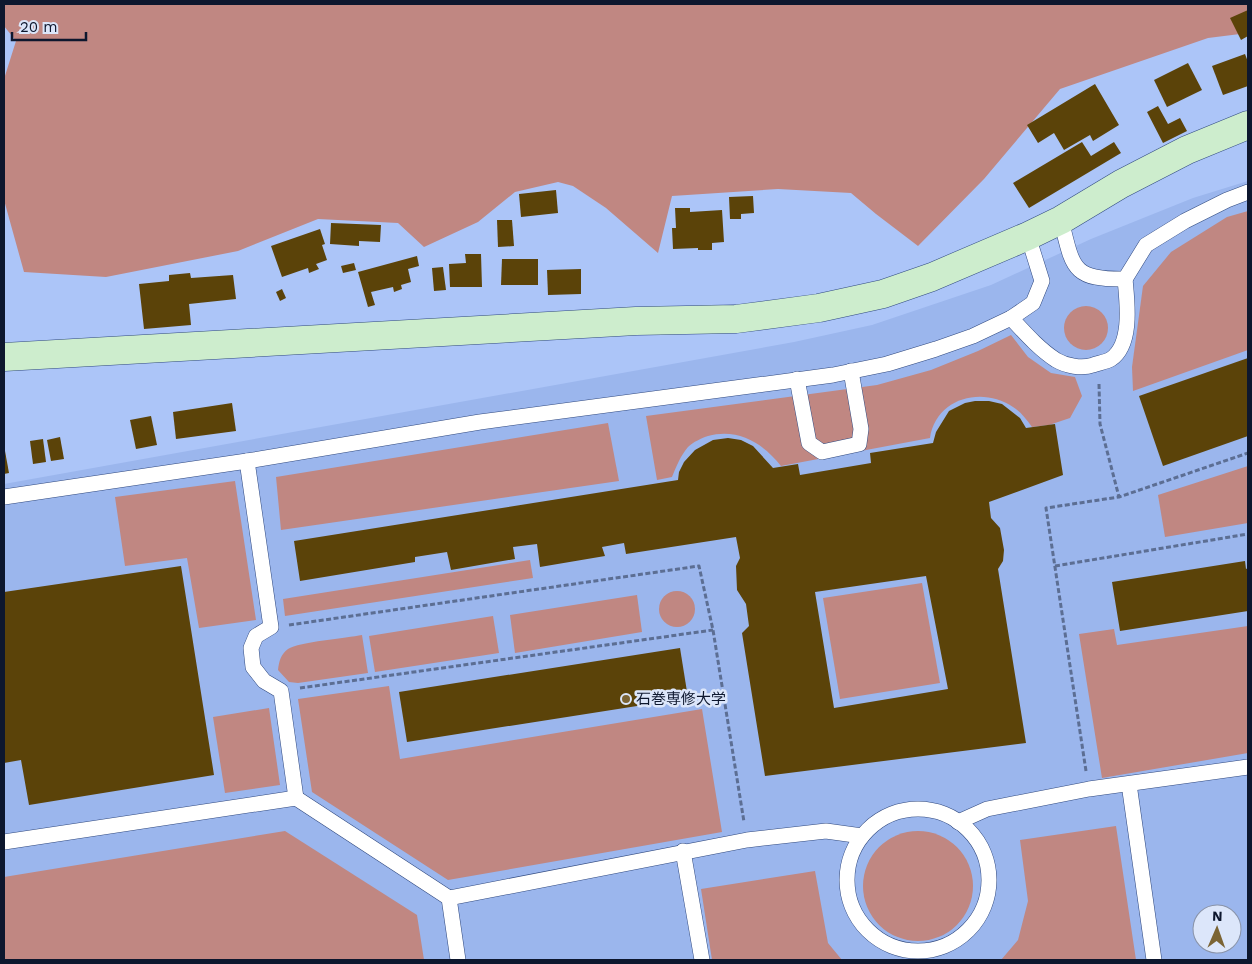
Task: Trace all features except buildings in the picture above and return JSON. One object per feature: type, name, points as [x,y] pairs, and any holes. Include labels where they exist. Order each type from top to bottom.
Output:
[{"type":"street","points":[[4,356],[626,322],[736,319],[819,308],[883,294],[932,277],[1028,236],[1061,220],[1121,184],[1187,150],[1248,125]]},
{"type":"lane","points":[[1011,318],[1036,344],[1058,361],[1084,368],[1112,358],[1125,341],[1128,310],[1125,279],[1146,245],[1185,221],[1227,200],[1248,192]]},
{"type":"lane","points":[[1061,220],[1071,259],[1082,273],[1103,279],[1125,279]]},
{"type":"lane","points":[[4,496],[248,460],[480,422],[797,379],[887,364],[973,336],[1011,318],[1033,303],[1042,281],[1028,236]]},
{"type":"lane","points":[[797,379],[809,443],[822,452],[859,444],[861,429],[851,371]]},
{"type":"lane","points":[[248,460],[271,627],[256,636],[251,648],[252,657],[254,667],[264,681],[281,691],[296,798]]},
{"type":"lane","points":[[958,822],[987,809],[1089,789],[1248,767]]},
{"type":"lane","points":[[1129,784],[1154,960]]},
{"type":"lane","points":[[4,842],[296,798],[449,898],[747,840],[826,831],[862,836]]},
{"type":"lane","points":[[924,809],[938,812],[958,822],[977,841],[985,858],[989,877],[987,898],[977,920],[964,935],[932,956],[890,946],[872,935],[858,920],[848,896],[846,872],[852,851],[862,836],[885,817],[897,812],[910,810],[924,809]]},
{"type":"lane","points":[[683,851],[702,960]]},
{"type":"lane","points":[[449,898],[458,960]]},
{"type":"path","points":[[1099,363],[1100,424],[1119,497]]},
{"type":"path","points":[[1089,789],[1046,508],[1119,497],[1248,453]]},
{"type":"path","points":[[1055,566],[1248,534]]},
{"type":"path","points":[[271,627],[699,566],[713,630],[747,840]]},
{"type":"path","points":[[281,691],[713,630]]},
{"type":"shaded area","points":[[4,4],[1248,4],[1248,33],[1208,38],[1060,89],[984,179],[918,246],[851,193],[778,189],[672,196],[658,253],[606,208],[573,186],[558,182],[515,192],[478,222],[424,247],[398,223],[318,219],[238,251],[106,277],[24,272],[4,200],[4,79],[16,41],[4,26]]},
{"type":"shaded area","name":"石巻専修大学","points":[[1248,181],[1248,960],[4,960],[4,484],[794,342],[872,325],[991,285],[1091,239],[1193,198]]},
{"type":"shaded area","points":[[1248,211],[1248,350],[1133,391],[1132,367],[1143,286],[1171,252],[1227,217]]},
{"type":"shaded area","points":[[1086,306],[1098,310],[1104,316],[1108,328],[1104,340],[1098,346],[1086,350],[1074,346],[1068,340],[1064,328],[1068,316],[1074,310]]},
{"type":"shaded area","points":[[1011,335],[1028,357],[1051,373],[1075,377],[1082,396],[1070,418],[1049,425],[1032,427],[1021,413],[1013,407],[988,397],[975,397],[951,405],[941,413],[934,424],[930,438],[781,466],[766,450],[749,439],[730,434],[719,434],[698,440],[690,445],[681,457],[672,477],[657,480],[646,416],[877,385],[931,370]]},
{"type":"shaded area","points":[[608,423],[619,481],[281,530],[276,477]]},
{"type":"shaded area","points":[[1248,466],[1248,523],[1165,537],[1158,495]]},
{"type":"shaded area","points":[[235,481],[256,620],[199,628],[187,558],[125,566],[115,497]]},
{"type":"shaded area","points":[[530,560],[533,578],[285,616],[283,599]]},
{"type":"shaded area","points":[[922,583],[940,683],[840,699],[823,598]]},
{"type":"shaded area","points":[[677,591],[684,592],[690,596],[694,602],[694,616],[690,622],[684,626],[677,627],[670,626],[664,622],[660,616],[659,609],[660,602],[664,596],[670,592]]},
{"type":"shaded area","points":[[637,595],[642,632],[515,653],[510,615]]},
{"type":"shaded area","points":[[493,616],[499,653],[375,672],[369,636]]},
{"type":"shaded area","points":[[1248,626],[1248,753],[1102,778],[1079,634],[1114,629],[1117,645]]},
{"type":"shaded area","points":[[362,635],[368,673],[298,683],[289,682],[278,670],[282,655],[288,649],[312,642]]},
{"type":"shaded area","points":[[389,686],[400,759],[702,709],[722,832],[448,880],[312,792],[298,699]]},
{"type":"shaded area","points":[[269,708],[280,785],[225,793],[213,717]]},
{"type":"shaded area","points":[[1116,826],[1136,960],[1001,960],[1018,940],[1028,901],[1020,840]]},
{"type":"shaded area","points":[[285,831],[417,915],[424,960],[4,960],[4,877]]},
{"type":"shaded area","points":[[918,831],[939,835],[957,847],[969,865],[973,886],[969,907],[957,925],[939,937],[918,941],[897,937],[879,925],[867,907],[863,886],[867,865],[879,847],[897,835]]},
{"type":"shaded area","points":[[815,871],[828,943],[842,960],[712,960],[701,889]]},
{"type":"place","name":"石巻専修大学","points":[[626,699]]}]
